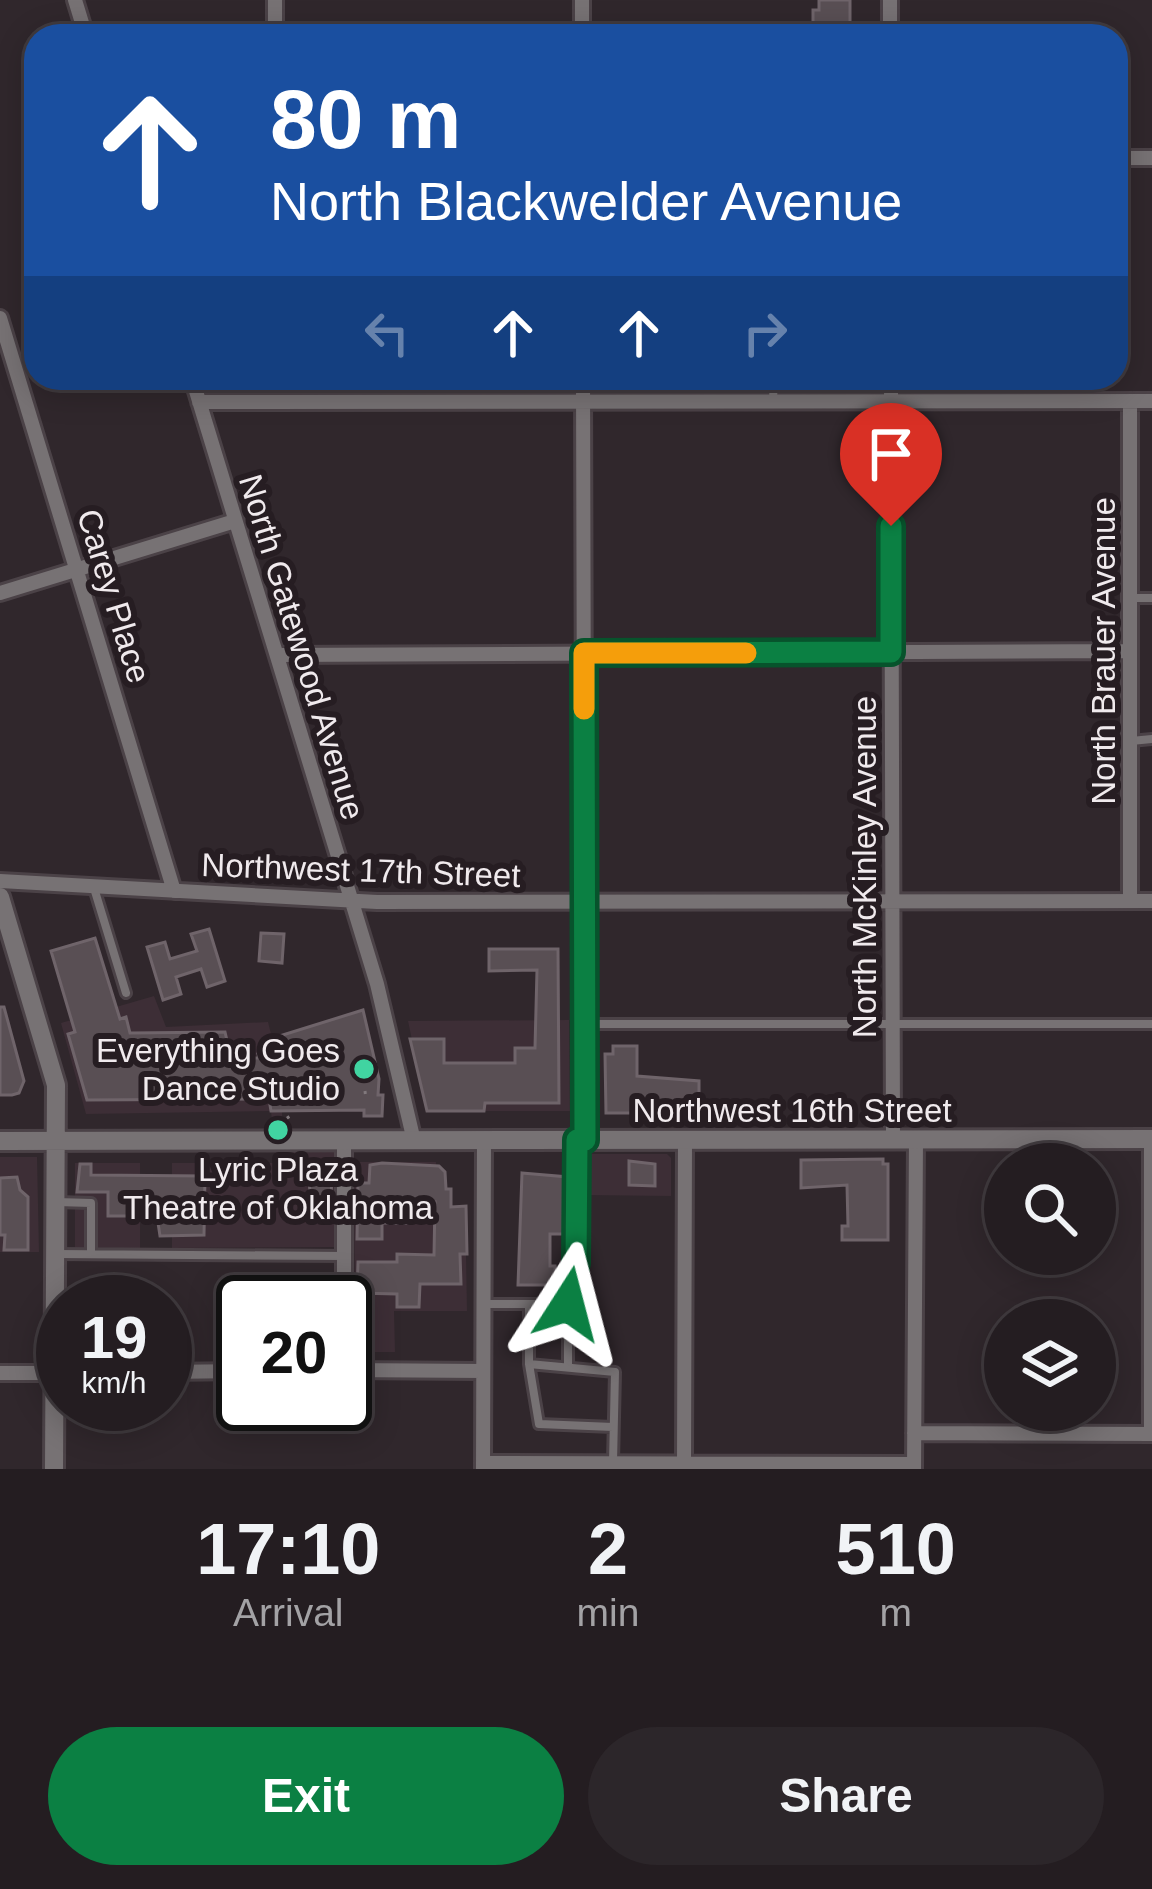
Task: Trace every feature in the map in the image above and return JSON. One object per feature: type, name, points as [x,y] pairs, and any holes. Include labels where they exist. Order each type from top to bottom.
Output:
[{"type":"street","name":"Carey Place","points":[[0,317],[174,891]]},
{"type":"street","name":"North Gatewood Avenue","points":[[196,390],[388,1026],[414,1141]]},
{"type":"street","points":[[581,1140],[585,1024],[584,390]]},
{"type":"street","name":"North McKinley Avenue","points":[[891,390],[893,1139]]},
{"type":"street","name":"North Brauer Avenue","points":[[1130,401],[1130,901]]},
{"type":"street","points":[[200,402],[1152,401]]},
{"type":"street","points":[[0,593],[235,521]]},
{"type":"street","points":[[278,655],[1130,651]]},
{"type":"street","name":"Northwest 17th Street","points":[[0,881],[351,900],[1152,901]]},
{"type":"street","points":[[0,897],[56,1085],[56,1275]]},
{"type":"street","points":[[484,1141],[483,1466],[914,1466],[916,1139]]},
{"type":"street","points":[[914,1433],[1151,1434],[1152,1139]]},
{"type":"street","name":"Northwest 16th Street","points":[[0,1141],[1152,1139]]},
{"type":"street","points":[[344,1141],[344,1275]]},
{"type":"street","points":[[683,1463],[685,1141]]},
{"type":"street","points":[[372,1370],[483,1371]]},
{"type":"street","points":[[0,1373],[36,1373]]},
{"type":"street","points":[[54,1469],[56,1431]]},
{"type":"lane","points":[[773,390],[773,401]]},
{"type":"lane","points":[[1130,598],[1152,598]]},
{"type":"lane","points":[[1131,741],[1152,739]]},
{"type":"lane","points":[[93,887],[126,992]]},
{"type":"lane","points":[[585,1024],[1152,1024]]},
{"type":"lane","points":[[568,1366],[581,1140]]},
{"type":"lane","points":[[55,1202],[91,1203],[91,1254]]},
{"type":"lane","points":[[55,1254],[344,1256]]},
{"type":"lane","points":[[484,1304],[568,1304]]},
{"type":"lane","points":[[529,1304],[529,1364],[538,1424],[613,1427]]},
{"type":"lane","points":[[529,1364],[615,1372],[613,1463]]},
{"type":"path","points":[[365,1091],[366,1100]]},
{"type":"path","points":[[275,1126],[290,1116]]},
{"type":"shaded area","points":[[154,996],[166,1027],[268,1022],[272,1038],[363,1010],[348,1050],[348,1110],[282,1112],[283,1150],[337,1150],[336,1247],[172,1248],[172,1163],[276,1163],[271,1111],[86,1114],[61,1023]]},
{"type":"shaded area","points":[[569,1020],[570,1111],[427,1111],[408,1021]]},
{"type":"shaded area","points":[[585,1154],[667,1154],[671,1158],[671,1196],[585,1195]]},
{"type":"shaded area","points":[[0,1157],[37,1157],[39,1252],[0,1252]]},
{"type":"shaded area","points":[[354,1162],[436,1162],[435,1252],[466,1254],[467,1311],[394,1311],[395,1352],[372,1352],[372,1275],[355,1275]]},
{"type":"shaded area","points":[[75,1163],[140,1163],[140,1249],[75,1249]]},
{"type":"building","points":[[819,0],[850,0],[850,24],[813,24],[813,10],[819,10]]},
{"type":"building","points":[[209,929],[225,981],[207,987],[201,969],[176,977],[181,994],[163,1000],[147,947],[165,942],[170,959],[197,951],[191,934]]},
{"type":"building","points":[[261,933],[284,934],[282,963],[259,961]]},
{"type":"building","points":[[95,938],[120,1019],[126,1017],[130,1033],[225,1032],[231,1058],[259,1058],[258,1054],[277,1050],[273,1038],[363,1010],[379,1079],[378,1095],[383,1095],[382,1116],[364,1116],[364,1110],[271,1111],[269,1099],[87,1100],[68,1034],[75,1032],[51,951]]},
{"type":"building","points":[[489,949],[558,949],[559,1103],[485,1103],[484,1111],[427,1111],[410,1039],[444,1039],[444,1063],[515,1063],[515,1048],[535,1048],[537,970],[489,971]]},
{"type":"building","points":[[0,1007],[4,1007],[24,1081],[19,1093],[12,1095],[0,1095]]},
{"type":"building","points":[[613,1046],[637,1046],[637,1076],[699,1081],[699,1108],[692,1108],[692,1113],[606,1113],[605,1054],[613,1054]]},
{"type":"building","points":[[883,1159],[888,1164],[888,1240],[842,1240],[842,1226],[848,1226],[847,1185],[801,1188],[801,1160]]},
{"type":"building","points":[[629,1161],[655,1164],[655,1186],[629,1185]]},
{"type":"building","points":[[80,1164],[91,1164],[91,1175],[205,1176],[204,1235],[160,1236],[157,1216],[108,1216],[108,1192],[77,1192]]},
{"type":"building","points":[[370,1165],[439,1166],[445,1172],[446,1189],[451,1189],[451,1207],[466,1206],[467,1254],[460,1254],[461,1284],[420,1284],[419,1307],[397,1307],[397,1294],[372,1293],[372,1275],[358,1275],[358,1262],[397,1262],[397,1254],[434,1255],[435,1202],[407,1203],[406,1223],[382,1223],[382,1239],[357,1239],[358,1183],[369,1183]]},
{"type":"building","points":[[522,1173],[568,1177],[568,1234],[550,1234],[555,1285],[518,1285]]},
{"type":"building","points":[[332,1176],[330,1217],[312,1217],[309,1180]]},
{"type":"building","points":[[17,1177],[20,1190],[28,1197],[28,1250],[4,1250],[0,1178]]},
{"type":"slow traffic","points":[[584,709],[584,653],[746,653]]},
{"type":"place","name":"Everything Goes Dance Studio","points":[[364,1069]]},
{"type":"place","name":"Lyric Plaza Theatre of Oklahoma","points":[[278,1130]]},
{"type":"route","points":[[568,1304],[576,1263],[577,1140],[585,1140],[584,653],[891,652],[891,526]]}]
